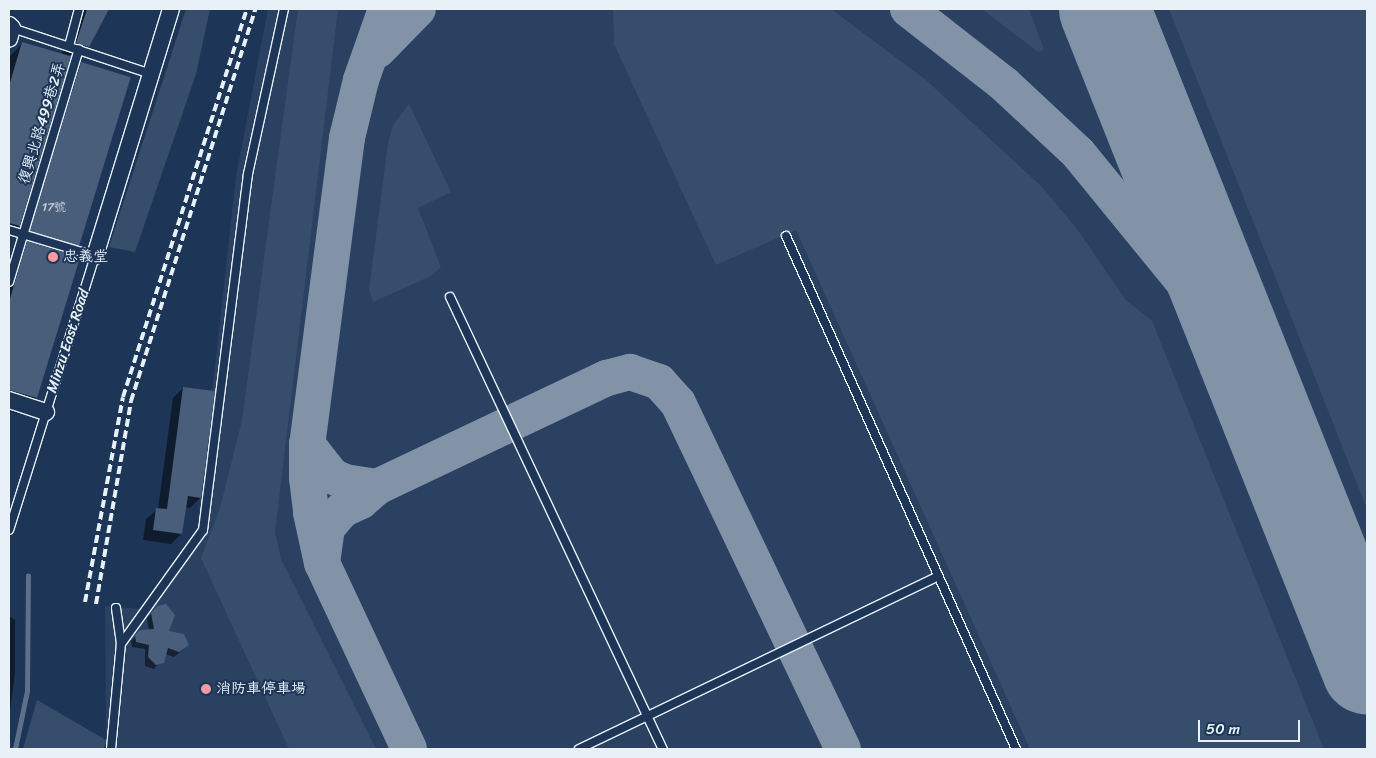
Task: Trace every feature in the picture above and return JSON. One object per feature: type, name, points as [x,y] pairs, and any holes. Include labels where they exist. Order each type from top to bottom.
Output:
[{"type":"street","name":"Minzu East Road","points":[[95,256],[171,9]]},
{"type":"street","points":[[9,400],[46,412]]},
{"type":"lane","points":[[69,46],[79,9]]},
{"type":"lane","points":[[121,644],[203,530],[248,174],[284,9]]},
{"type":"lane","points":[[10,30],[79,49],[151,74]]},
{"type":"lane","name":"復興北路499巷2弄","points":[[9,282],[79,49]]},
{"type":"lane","points":[[9,230],[95,256]]},
{"type":"lane","points":[[786,236],[936,577],[1016,749]]},
{"type":"lane","name":"Minzu East Road","points":[[9,530],[95,256]]},
{"type":"lane","points":[[450,297],[663,749]]},
{"type":"lane","points":[[579,749],[936,577]]},
{"type":"lane","points":[[111,749],[121,644],[116,608]]},
{"type":"shaded area","points":[[186,9],[210,9],[196,74],[135,252],[109,247]]},
{"type":"shaded area","points":[[268,9],[1367,9],[1367,749],[106,749],[105,606],[141,609],[197,529],[236,176]]},
{"type":"shaded area","points":[[298,9],[338,9],[275,532],[281,559],[376,749],[289,749],[201,558],[220,508],[242,420]]},
{"type":"shaded area","points":[[613,9],[831,9],[926,80],[1042,187],[1077,229],[1125,299],[1152,321],[1324,749],[1030,749],[796,230],[716,265],[614,44]]},
{"type":"shaded area","points":[[982,9],[1029,9],[1044,50],[1038,52]]},
{"type":"shaded area","points":[[1169,9],[1367,9],[1367,509]]},
{"type":"shaded area","points":[[409,104],[451,192],[418,208],[441,267],[431,276],[373,302],[369,290],[388,143],[393,125]]},
{"type":"shaded area","points":[[37,700],[106,740],[104,749],[23,749]]},
{"type":"building","points":[[87,9],[109,9],[89,47],[76,43]]},
{"type":"building","points":[[22,42],[70,56],[72,54],[20,226],[9,223],[9,86]]},
{"type":"building","points":[[81,62],[131,77],[79,246],[29,231]]},
{"type":"building","points":[[27,241],[76,256],[79,261],[37,398],[9,390],[9,302]]},
{"type":"building","points":[[183,387],[215,391],[201,498],[188,496],[182,534],[153,530],[156,508],[167,509]]},
{"type":"building","points":[[166,604],[175,615],[169,631],[184,634],[189,645],[179,652],[168,648],[164,663],[156,665],[148,657],[149,645],[136,642],[135,635],[140,630],[154,629],[151,613],[157,606]]},
{"type":"waterway","points":[[15,749],[27,691],[28,576]]},
{"type":"taxiway","points":[[386,9],[361,80],[347,138],[307,444],[307,478],[311,513],[322,563],[409,749]]},
{"type":"taxiway","points":[[378,50],[418,9]]},
{"type":"taxiway","points":[[908,9],[1004,84],[1078,153],[1185,284],[1228,355],[1287,468],[1367,683]]},
{"type":"taxiway","points":[[322,563],[327,528],[342,510],[361,501],[377,487],[607,378],[630,372],[659,382],[678,403],[843,749]]},
{"type":"taxiway","points":[[307,444],[332,476],[345,482],[377,487]]},
{"type":"runway","points":[[1104,9],[1367,669]]},
{"type":"railway","points":[[85,602],[123,397],[247,9]]},
{"type":"railway","points":[[96,604],[131,401],[255,9]]},
{"type":"place","name":"忠義堂","points":[[53,257]]},
{"type":"place","name":"消防車停車場","points":[[206,689]]}]
